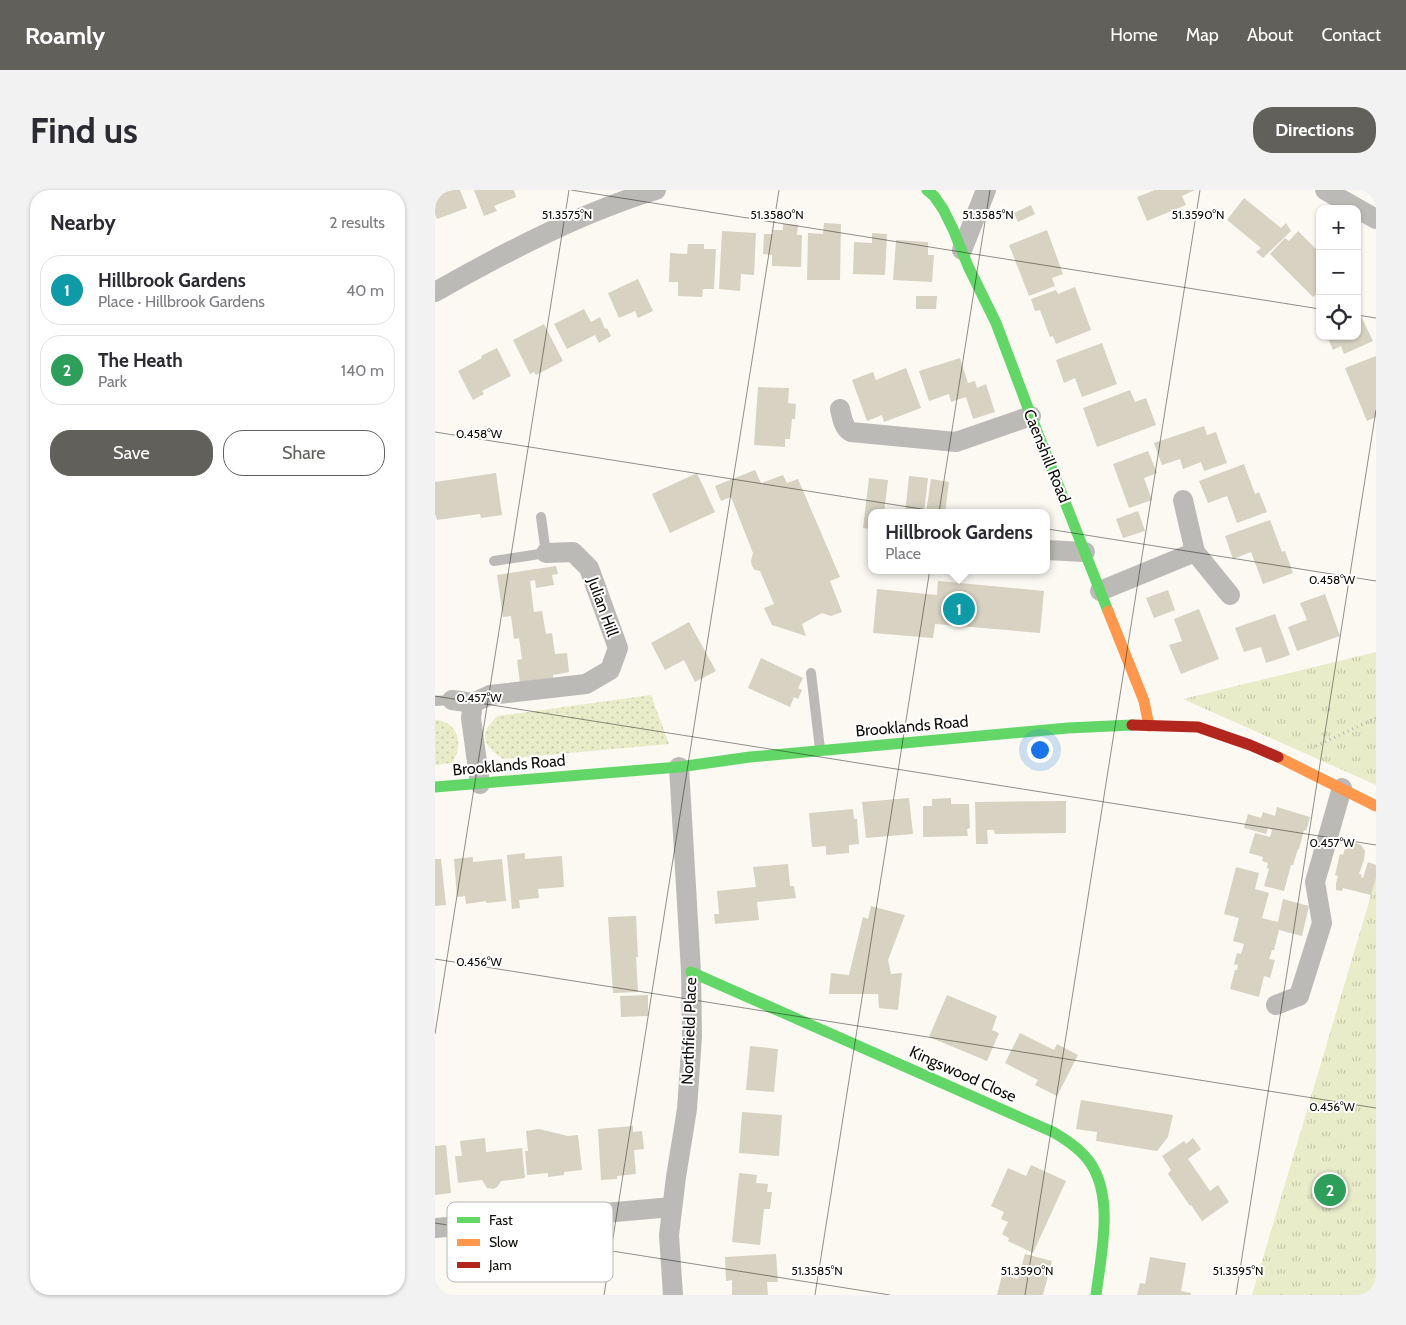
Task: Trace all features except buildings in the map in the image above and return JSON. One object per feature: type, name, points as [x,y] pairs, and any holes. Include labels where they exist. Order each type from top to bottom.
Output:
[{"type":"street","points":[[435,292],[473,270],[585,215],[656,190]]},
{"type":"street","name":"Caenshill Road","points":[[927,190],[943,209],[996,323],[1144,701],[1149,726]]},
{"type":"street","points":[[962,250],[986,190]]},
{"type":"street","points":[[1325,190],[1376,219]]},
{"type":"street","points":[[840,409],[845,426],[851,432],[956,442],[1031,416]]},
{"type":"street","points":[[1183,500],[1195,552],[1230,595]]},
{"type":"street","points":[[1050,550],[1085,552]]},
{"type":"street","name":"Julian Hill","points":[[444,700],[473,703],[491,695],[586,684],[610,670],[618,648],[589,568],[573,552],[546,552]]},
{"type":"street","points":[[1100,591],[1195,552]]},
{"type":"street","points":[[473,703],[471,718],[480,784]]},
{"type":"street","name":"Brooklands Road","points":[[435,788],[679,767],[820,750],[1121,725],[1198,727],[1286,760],[1376,806]]},
{"type":"street","name":"Northfield Place","points":[[673,1295],[669,1235],[687,1109],[692,1036],[691,972],[679,767]]},
{"type":"street","points":[[1276,1005],[1299,996],[1322,923],[1315,882],[1342,788]]},
{"type":"street","name":"Kingswood Close","points":[[691,972],[1053,1132],[1075,1146],[1092,1165],[1102,1188],[1105,1220],[1096,1295]]},
{"type":"street","points":[[613,1212],[672,1207]]},
{"type":"lane","points":[[541,517],[546,552]]},
{"type":"lane","name":"Julian Hill","points":[[494,561],[546,552]]},
{"type":"lane","points":[[811,673],[820,750]]},
{"type":"path","points":[[1286,760],[1376,718]]},
{"type":"green space","points":[[1376,652],[1376,785],[1183,699]]},
{"type":"green space","points":[[651,695],[669,744],[503,759],[491,749],[485,739],[487,728],[498,716]]},
{"type":"green space","points":[[435,720],[451,726],[457,735],[458,746],[452,763],[435,765]]},
{"type":"green space","points":[[1376,878],[1376,1295],[1252,1295],[1371,895]]},
{"type":"traffic: fast","points":[[927,190],[943,209],[996,323],[1108,611]]},
{"type":"traffic: fast","points":[[435,787],[679,767],[750,757],[1068,728],[1132,725]]},
{"type":"traffic: fast","points":[[691,972],[1064,1138],[1083,1154],[1091,1164],[1098,1178],[1102,1194],[1104,1210],[1103,1245],[1096,1295]]},
{"type":"traffic: slow","points":[[1108,611],[1144,701],[1149,726]]},
{"type":"traffic: slow","points":[[1278,757],[1376,806]]},
{"type":"traffic: jam","points":[[1132,725],[1198,727],[1278,757]]},
{"type":"place","name":"Hillbrook Gardens","points":[[959,609]]},
{"type":"place","name":"The Heath","points":[[1330,1190]]}]
